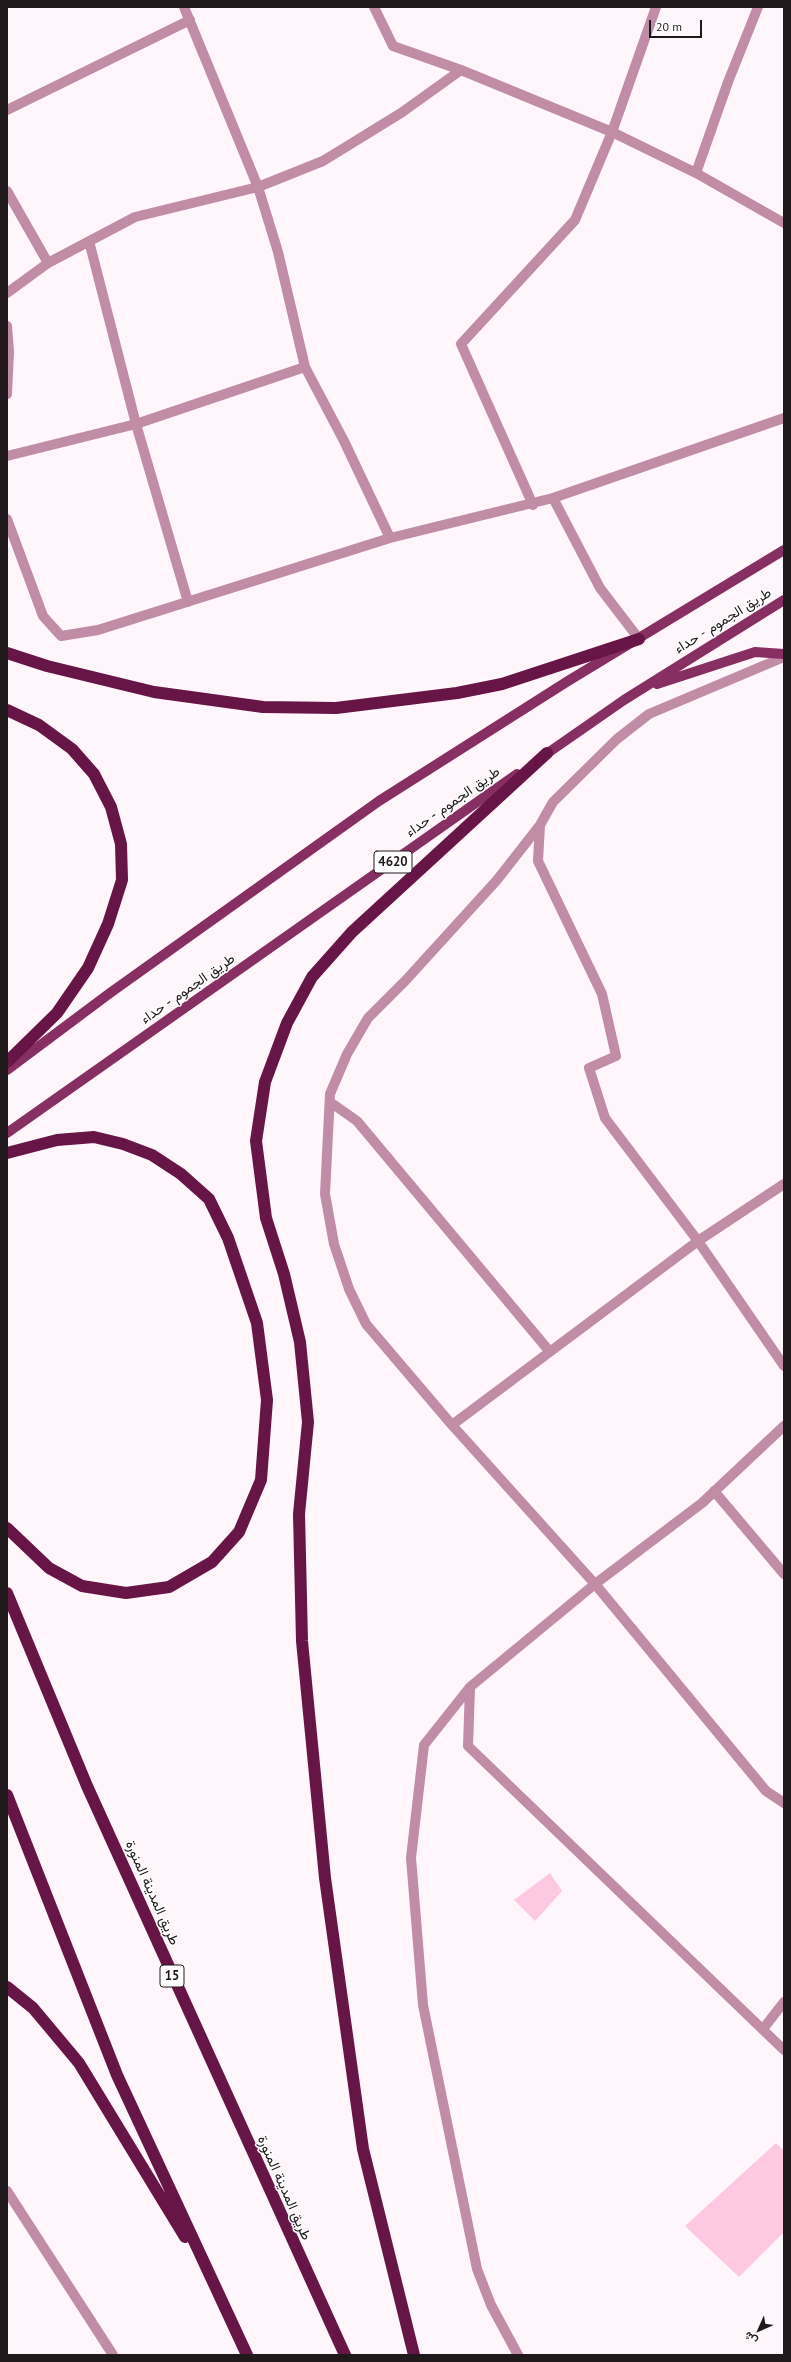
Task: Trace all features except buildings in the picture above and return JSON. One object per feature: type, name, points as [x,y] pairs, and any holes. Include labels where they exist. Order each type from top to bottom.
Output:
[{"type":"highway","points":[[7,653],[47,666],[154,692],[263,708],[336,708],[457,693],[502,684],[639,639]]},
{"type":"highway","points":[[7,710],[39,725],[72,749],[94,774],[111,807],[122,844],[122,880],[108,924],[88,968],[57,1013],[7,1062]]},
{"type":"highway","points":[[414,2355],[363,2150],[325,1878],[302,1640],[299,1514],[308,1422],[300,1342],[284,1274],[266,1218],[256,1142],[265,1082],[287,1023],[312,977],[352,932],[547,753]]},
{"type":"highway","points":[[7,1153],[57,1140],[94,1137],[123,1144],[152,1155],[181,1174],[210,1199],[228,1238],[257,1323],[267,1400],[260,1480],[239,1532],[212,1562],[169,1588],[126,1593],[82,1586],[49,1568],[7,1528]]},
{"type":"highway","name":"طريق المدينة المنورة","points":[[7,1593],[87,1786],[345,2355]]},
{"type":"highway","points":[[7,1795],[116,2075],[247,2355]]},
{"type":"highway","points":[[7,1987],[33,2008],[79,2063],[216,2289]]},
{"type":"main road","name":"طريق الجموم - حداء","points":[[7,1070],[379,800],[568,681],[784,550]]},
{"type":"main road","name":"طريق الجموم - حداء","points":[[7,1133],[547,753],[640,690],[784,600]]},
{"type":"main road","points":[[640,690],[735,657],[755,652],[784,655]]},
{"type":"street","points":[[184,7],[258,187],[278,252],[305,367],[344,441],[390,538]]},
{"type":"street","points":[[374,7],[393,46],[461,70],[612,132],[696,173],[784,223]]},
{"type":"street","points":[[533,505],[461,344],[575,220],[612,132],[656,7]]},
{"type":"street","points":[[696,173],[728,82],[758,7]]},
{"type":"street","points":[[7,110],[190,20]]},
{"type":"street","points":[[7,295],[48,263],[135,216],[258,187],[323,161],[401,113],[461,70]]},
{"type":"street","points":[[7,191],[48,263]]},
{"type":"street","points":[[89,241],[136,424],[188,602]]},
{"type":"street","points":[[7,326],[9,352],[7,394]]},
{"type":"street","points":[[7,456],[136,424],[305,367]]},
{"type":"street","points":[[7,519],[42,616],[61,636],[98,630],[390,538],[533,505],[784,418]]},
{"type":"street","points":[[553,498],[600,588],[639,639]]},
{"type":"street","points":[[784,655],[649,714],[617,739],[553,802],[540,825],[497,880],[406,980],[368,1018],[347,1054],[330,1094],[325,1194],[334,1244],[349,1289],[366,1324],[452,1425],[595,1584],[766,1791],[784,1803]]},
{"type":"street","points":[[540,825],[538,861],[602,994],[616,1056],[589,1068],[605,1118],[698,1242],[784,1366]]},
{"type":"street","points":[[330,1102],[357,1121],[550,1352]]},
{"type":"street","points":[[452,1425],[698,1242],[784,1184]]},
{"type":"street","points":[[518,2355],[491,2305],[477,2269],[423,2005],[411,1858],[424,1745],[470,1687],[595,1584],[714,1491],[784,1426]]},
{"type":"street","points":[[714,1491],[784,1574]]},
{"type":"street","points":[[470,1687],[468,1746],[784,2050]]},
{"type":"street","points":[[763,2029],[784,2002]]},
{"type":"street","points":[[7,2191],[113,2355]]},
{"type":"shaded area","points":[[550,1873],[562,1891],[535,1921],[514,1900]]},
{"type":"shaded area","points":[[776,2143],[784,2151],[784,2232],[739,2277],[685,2226]]}]
